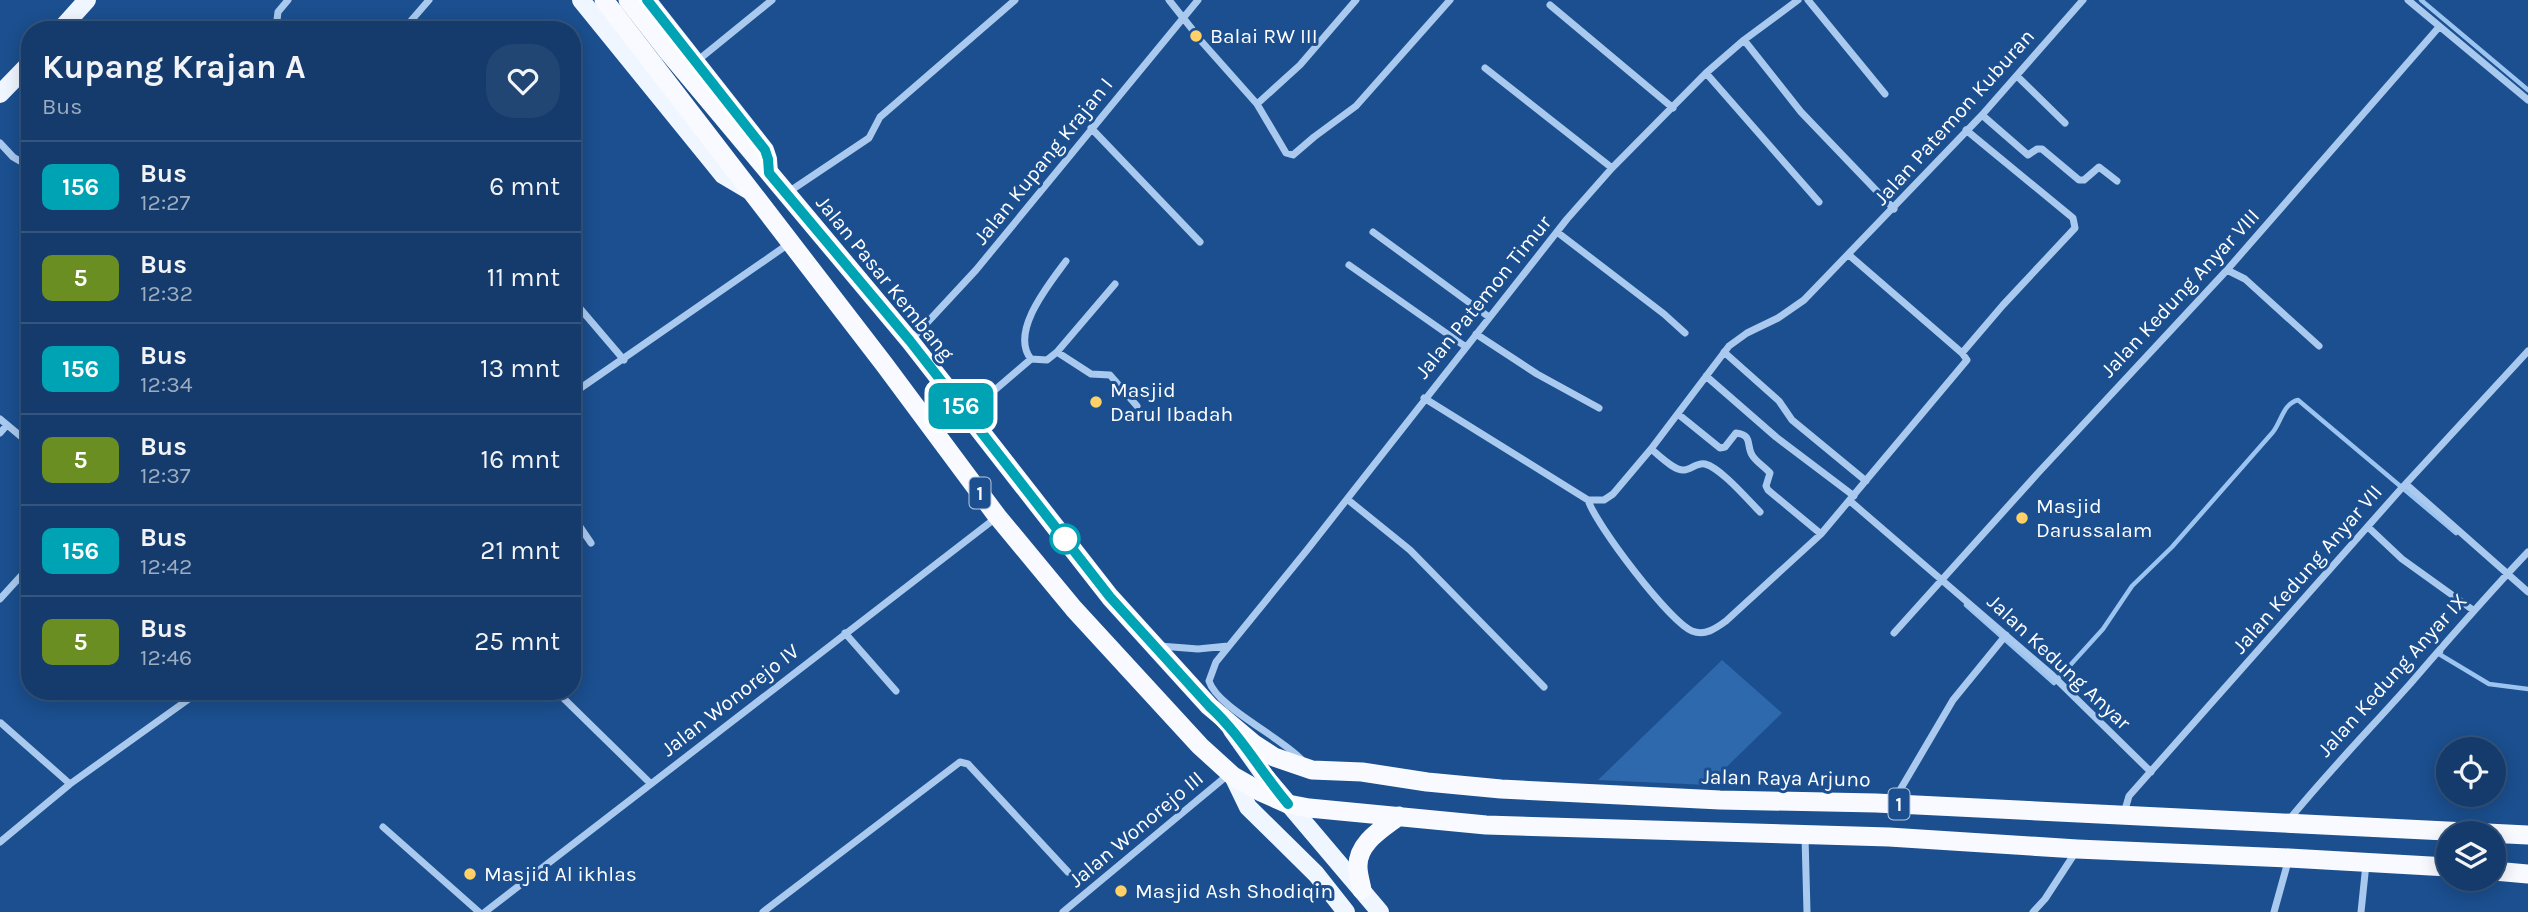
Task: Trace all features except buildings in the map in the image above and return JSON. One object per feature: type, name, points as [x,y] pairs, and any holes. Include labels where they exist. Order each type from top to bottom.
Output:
[{"type":"highway","name":"1","points":[[604,0],[769,173]]},
{"type":"highway","name":"1","points":[[628,0],[663,59],[750,191],[997,516],[1144,688],[1200,746],[1232,774],[1261,792],[1288,804],[1327,810],[1486,825],[1860,837],[2436,866]]},
{"type":"highway","name":"Jalan Pasar Kembang","points":[[769,173],[910,341],[1110,597],[1226,722]]},
{"type":"highway","name":"Jalan Raya Arjuno","points":[[1226,722],[1274,757],[1312,770],[1362,772],[1500,789],[1720,800],[1892,804],[2528,835]]},
{"type":"highway","points":[[1860,837],[1875,826],[1892,804],[1899,811],[1894,820],[1905,839]]},
{"type":"highway","points":[[1362,890],[1357,866],[1363,848],[1374,835],[1399,816]]},
{"type":"highway","points":[[2506,872],[2528,874]]},
{"type":"main road","points":[[68,21],[88,0]]},
{"type":"main road","points":[[581,0],[723,175],[750,191]]},
{"type":"main road","name":"Jalan Pasar Kembang","points":[[647,0],[765,150],[769,173]]},
{"type":"main road","points":[[0,94],[21,72]]},
{"type":"main road","name":"Jalan Pasar Kembang","points":[[1226,722],[1264,775],[1380,912]]},
{"type":"main road","points":[[1232,774],[1248,807],[1316,874],[1346,912]]},
{"type":"street","points":[[278,21],[277,16],[288,0]]},
{"type":"street","points":[[411,21],[429,0]]},
{"type":"street","points":[[696,61],[772,0]]},
{"type":"street","points":[[786,193],[869,138],[884,113],[1015,0]]},
{"type":"street","points":[[1169,0],[1192,29]]},
{"type":"street","name":"Jalan Kupang Krajan I","points":[[910,341],[976,270],[1198,0]]},
{"type":"street","points":[[1257,104],[1300,65],[1356,0]]},
{"type":"street","points":[[1202,42],[1257,104],[1289,155],[1293,155],[1356,106],[1450,0]]},
{"type":"street","name":"Jalan Patemon Timur","points":[[1312,770],[1293,751],[1215,694],[1209,681],[1210,673],[1228,646],[1347,499],[1424,398],[1612,168],[1706,73],[1744,40],[1798,0]]},
{"type":"street","points":[[1808,0],[1885,94]]},
{"type":"street","name":"Jalan Patemon Kuburan","points":[[1588,500],[1604,500],[1613,494],[1651,449],[1724,352],[1747,333],[1778,318],[1804,300],[1849,256],[1982,115],[2083,0]]},
{"type":"street","points":[[2409,0],[2528,100]]},
{"type":"street","points":[[1550,5],[1672,108]]},
{"type":"street","name":"Jalan Kedung Anyar VIII","points":[[1894,633],[2227,270],[2440,27]]},
{"type":"street","points":[[1744,40],[1801,112],[1894,209]]},
{"type":"street","points":[[1485,68],[1612,168]]},
{"type":"street","points":[[1706,73],[1819,202]]},
{"type":"street","points":[[2017,76],[2065,122]]},
{"type":"street","points":[[1982,115],[2029,156],[2037,149],[2042,149],[2079,180],[2084,180],[2099,167],[2117,181]]},
{"type":"street","points":[[1091,128],[1200,242]]},
{"type":"street","points":[[1962,353],[2076,224],[2073,218],[1966,130]]},
{"type":"street","points":[[0,143],[21,162]]},
{"type":"street","points":[[1373,232],[1489,317]]},
{"type":"street","points":[[1557,232],[1685,333]]},
{"type":"street","points":[[581,388],[791,243]]},
{"type":"street","points":[[1424,398],[1588,500],[1594,513],[1638,575],[1663,605],[1693,631],[1704,633],[1715,630],[1821,534],[1965,363],[1966,357],[1962,353],[1849,256]]},
{"type":"street","points":[[1031,359],[1025,346],[1028,321],[1033,309],[1066,261]]},
{"type":"street","points":[[1349,265],[1466,347]]},
{"type":"street","points":[[2227,270],[2245,279],[2319,345]]},
{"type":"street","points":[[967,414],[1031,359],[1046,360],[1057,352],[1115,284]]},
{"type":"street","points":[[581,310],[624,360]]},
{"type":"street","points":[[1476,334],[1537,374],[1599,408]]},
{"type":"street","name":"Jalan Kedung Anyar VII","points":[[2123,817],[2129,796],[2404,486],[2528,351]]},
{"type":"street","points":[[1057,352],[1091,373],[1110,375],[1136,406]]},
{"type":"street","points":[[1724,352],[1779,401],[1792,420],[1866,481]]},
{"type":"street","points":[[1706,376],[1942,579]]},
{"type":"street","points":[[1678,414],[1720,448],[1725,447],[1736,433],[1743,434],[1749,441],[1753,456],[1770,473],[1766,486],[1768,490],[1821,534]]},
{"type":"street","points":[[0,433],[3,422],[21,437]]},
{"type":"street","points":[[1651,449],[1678,469],[1685,471],[1701,463],[1706,464],[1760,512]]},
{"type":"street","points":[[2404,486],[2528,592]]},
{"type":"street","points":[[1347,499],[1410,550],[1544,687]]},
{"type":"street","name":"Jalan Wonorejo IV","points":[[485,912],[997,516]]},
{"type":"street","points":[[2368,527],[2402,558],[2473,610]]},
{"type":"street","points":[[581,528],[591,543]]},
{"type":"street","name":"Jalan Kedung Anyar IX","points":[[2286,824],[2328,772],[2528,552]]},
{"type":"street","points":[[0,599],[21,576]]},
{"type":"street","name":"Jalan Kedung Anyar","points":[[1942,579],[2061,683],[2151,772]]},
{"type":"street","points":[[845,633],[897,691]]},
{"type":"street","points":[[1892,804],[1953,700],[2005,636]]},
{"type":"street","points":[[1152,645],[1198,649],[1228,646]]},
{"type":"street","points":[[0,842],[71,784],[188,700]]},
{"type":"street","points":[[565,700],[650,783]]},
{"type":"street","points":[[1,723],[71,784]]},
{"type":"street","points":[[763,912],[960,762],[968,764],[1068,872]]},
{"type":"street","name":"Jalan Wonorejo III","points":[[1063,912],[1232,774]]},
{"type":"street","points":[[383,827],[479,912]]},
{"type":"street","points":[[1805,836],[1807,912]]},
{"type":"street","points":[[2033,912],[2045,899],[2077,849]]},
{"type":"street","points":[[2274,912],[2289,858]]},
{"type":"street","points":[[2361,912],[2366,863]]},
{"type":"shaded area","points":[[1722,660],[1782,713],[1708,785],[1598,780]]},
{"type":"waterway","points":[[2421,0],[2528,90]]},
{"type":"waterway","points":[[1966,605],[2054,683],[2103,629],[2132,586],[2172,547],[2273,432],[2289,405],[2298,400],[2456,533]]},
{"type":"waterway","points":[[2441,652],[2439,654],[2489,684],[2528,689]]},
{"type":"bus line","name":"156","points":[[647,0],[765,150],[769,173],[910,341],[1110,597],[1226,722],[1288,804]]},
{"type":"place","name":"Balai RW III","points":[[1196,36]]},
{"type":"place","name":"Masjid Darul Ibadah","points":[[1096,402]]},
{"type":"place","name":"Masjid Darussalam","points":[[2022,518]]},
{"type":"place","name":"Masjid Al ikhlas","points":[[470,874]]},
{"type":"place","name":"Masjid Ash Shodiqin","points":[[1121,891]]}]
